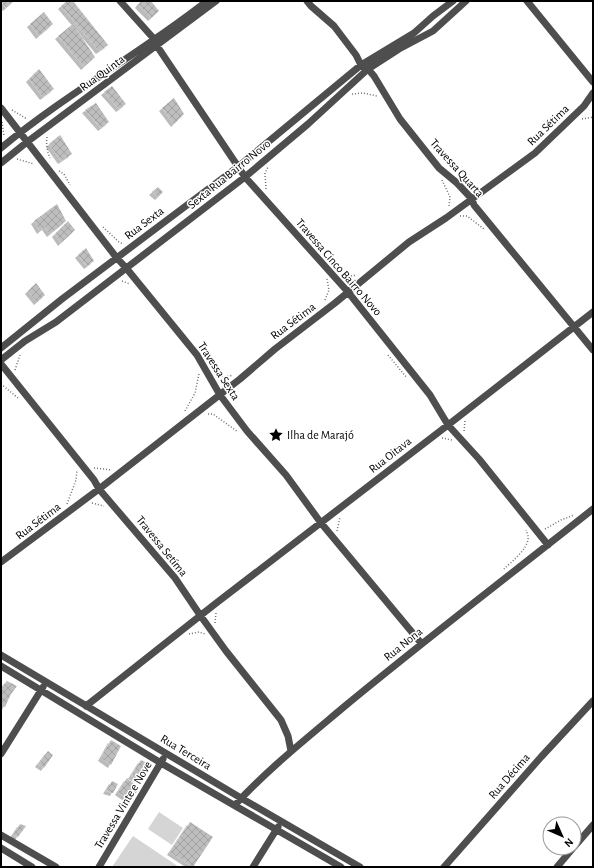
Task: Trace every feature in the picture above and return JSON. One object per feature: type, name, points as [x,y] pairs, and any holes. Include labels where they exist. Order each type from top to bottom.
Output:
[{"type":"street","name":"Travessa Cinco Bairro Novo","points":[[120,1],[156,43],[245,177],[348,292],[430,396],[448,425],[479,459],[548,545]]},
{"type":"street","name":"Rua Quinta","points":[[1,163],[156,43],[207,1]]},
{"type":"street","name":"Rua Quinta","points":[[4,145],[33,122],[156,43],[216,1]]},
{"type":"street","name":"Travessa Quarta","points":[[307,1],[334,26],[356,55],[361,65],[368,69],[400,118],[439,168],[472,198],[474,205],[593,350]]},
{"type":"street","name":"Rua Sexta","points":[[1,348],[62,298],[239,166],[361,65],[414,33],[453,1]]},
{"type":"street","name":"Sexta Rua Bairro Novo","points":[[1,360],[25,341],[56,322],[245,177],[368,69],[399,48],[433,31],[466,1]]},
{"type":"street","points":[[528,1],[593,82]]},
{"type":"street","name":"Rua Sétima","points":[[1,562],[100,489],[196,412],[220,395],[409,242],[449,216],[535,153],[584,106],[593,93]]},
{"type":"street","name":"Travessa Sexta","points":[[1,108],[116,257],[127,268],[197,355],[220,395],[246,431],[286,475],[321,523],[422,643]]},
{"type":"street","name":"Rua Oitava","points":[[86,706],[200,615],[593,312]]},
{"type":"street","name":"Travessa Setíma","points":[[1,364],[100,489],[175,578],[200,615],[281,720],[288,736],[291,751]]},
{"type":"street","name":"Rua Nona","points":[[235,805],[291,751],[422,643],[593,509]]},
{"type":"street","name":"Rua Terceira","points":[[1,655],[166,754],[360,867]]},
{"type":"street","name":"Rua Terceira","points":[[1,666],[276,830],[341,867]]},
{"type":"street","points":[[1,754],[46,682]]},
{"type":"street","name":"Rua Décima","points":[[444,867],[541,757],[593,701]]},
{"type":"street","name":"Travessa Vinte e Nove","points":[[99,867],[166,754]]},
{"type":"street","points":[[253,867],[282,822]]},
{"type":"street","points":[[582,839],[593,826]]},
{"type":"street","points":[[1,834],[56,867]]},
{"type":"street","points":[[1,848],[32,867]]},
{"type":"street","points":[[557,867],[567,856]]},
{"type":"path","points":[[350,94],[363,93],[379,96]]},
{"type":"path","points":[[10,109],[33,122]]},
{"type":"path","points":[[2,120],[4,145]]},
{"type":"path","points":[[50,159],[46,142],[51,124]]},
{"type":"path","points":[[267,193],[265,186],[265,173],[276,151]]},
{"type":"path","points":[[7,157],[39,166]]},
{"type":"path","points":[[439,168],[442,182],[450,197],[449,216],[467,216],[488,232]]},
{"type":"path","points":[[100,225],[119,242],[126,244],[135,243]]},
{"type":"path","points":[[330,271],[346,278],[362,275]]},
{"type":"path","points":[[322,304],[326,300],[329,290],[326,278]]},
{"type":"path","points":[[15,371],[21,353]]},
{"type":"path","points":[[212,373],[226,377],[233,375]]},
{"type":"path","points":[[183,415],[194,393],[199,374]]},
{"type":"path","points":[[234,414],[233,399],[235,389],[240,379]]},
{"type":"path","points":[[464,434],[463,426],[472,406]]},
{"type":"path","points":[[196,412],[213,414],[239,432]]},
{"type":"path","points":[[64,516],[80,463],[100,470],[113,470],[121,472]]},
{"type":"path","points":[[80,503],[90,503],[106,507]]},
{"type":"path","points":[[338,533],[337,527],[342,514]]},
{"type":"path","points":[[543,530],[575,514]]},
{"type":"path","points":[[502,571],[519,554],[527,543],[529,538],[522,525]]},
{"type":"path","points":[[215,613],[214,620],[216,627]]},
{"type":"path","points":[[188,635],[199,632],[206,634]]},
{"type":"shaded area","points":[[159,812],[183,828],[172,845],[148,829]]},
{"type":"shaded area","points":[[133,836],[179,867],[112,867]]},
{"type":"building","points":[[1,1],[14,1],[6,8]]},
{"type":"building","points":[[67,1],[73,1],[108,45],[99,51],[61,6]]},
{"type":"building","points":[[141,1],[151,1],[159,11],[151,18],[138,5]]},
{"type":"building","points":[[44,12],[53,24],[39,36],[30,24]]},
{"type":"building","points":[[73,24],[95,57],[84,67],[58,36]]},
{"type":"building","points":[[39,69],[54,89],[43,97],[29,79]]},
{"type":"building","points":[[112,86],[126,104],[119,109],[104,92]]},
{"type":"building","points":[[174,98],[184,114],[174,124],[162,108]]},
{"type":"building","points":[[96,103],[109,122],[101,128],[85,110]]},
{"type":"building","points":[[60,135],[72,154],[61,161],[49,144]]},
{"type":"building","points":[[158,187],[163,192],[158,197],[152,192]]},
{"type":"building","points":[[57,204],[66,221],[50,234],[45,227],[40,231],[34,221]]},
{"type":"building","points":[[68,221],[75,230],[61,243],[55,234]]},
{"type":"building","points":[[86,248],[94,261],[87,266],[78,255]]},
{"type":"building","points":[[36,283],[45,295],[37,302],[28,291]]},
{"type":"building","points":[[7,681],[17,686],[11,694],[5,707],[1,706],[1,688]]},
{"type":"building","points":[[111,740],[121,746],[111,765],[101,758]]},
{"type":"building","points":[[48,751],[53,755],[44,768],[38,764]]},
{"type":"building","points":[[141,760],[152,765],[141,781],[131,776]]},
{"type":"building","points":[[127,778],[139,788],[131,801],[118,792]]},
{"type":"building","points":[[112,781],[118,784],[113,793],[106,791]]},
{"type":"building","points":[[190,822],[213,837],[193,867],[170,852]]},
{"type":"building","points":[[20,824],[26,826],[18,837],[13,835]]},
{"type":"place","name":"Ilha de Marajó","points":[[276,435]]}]
